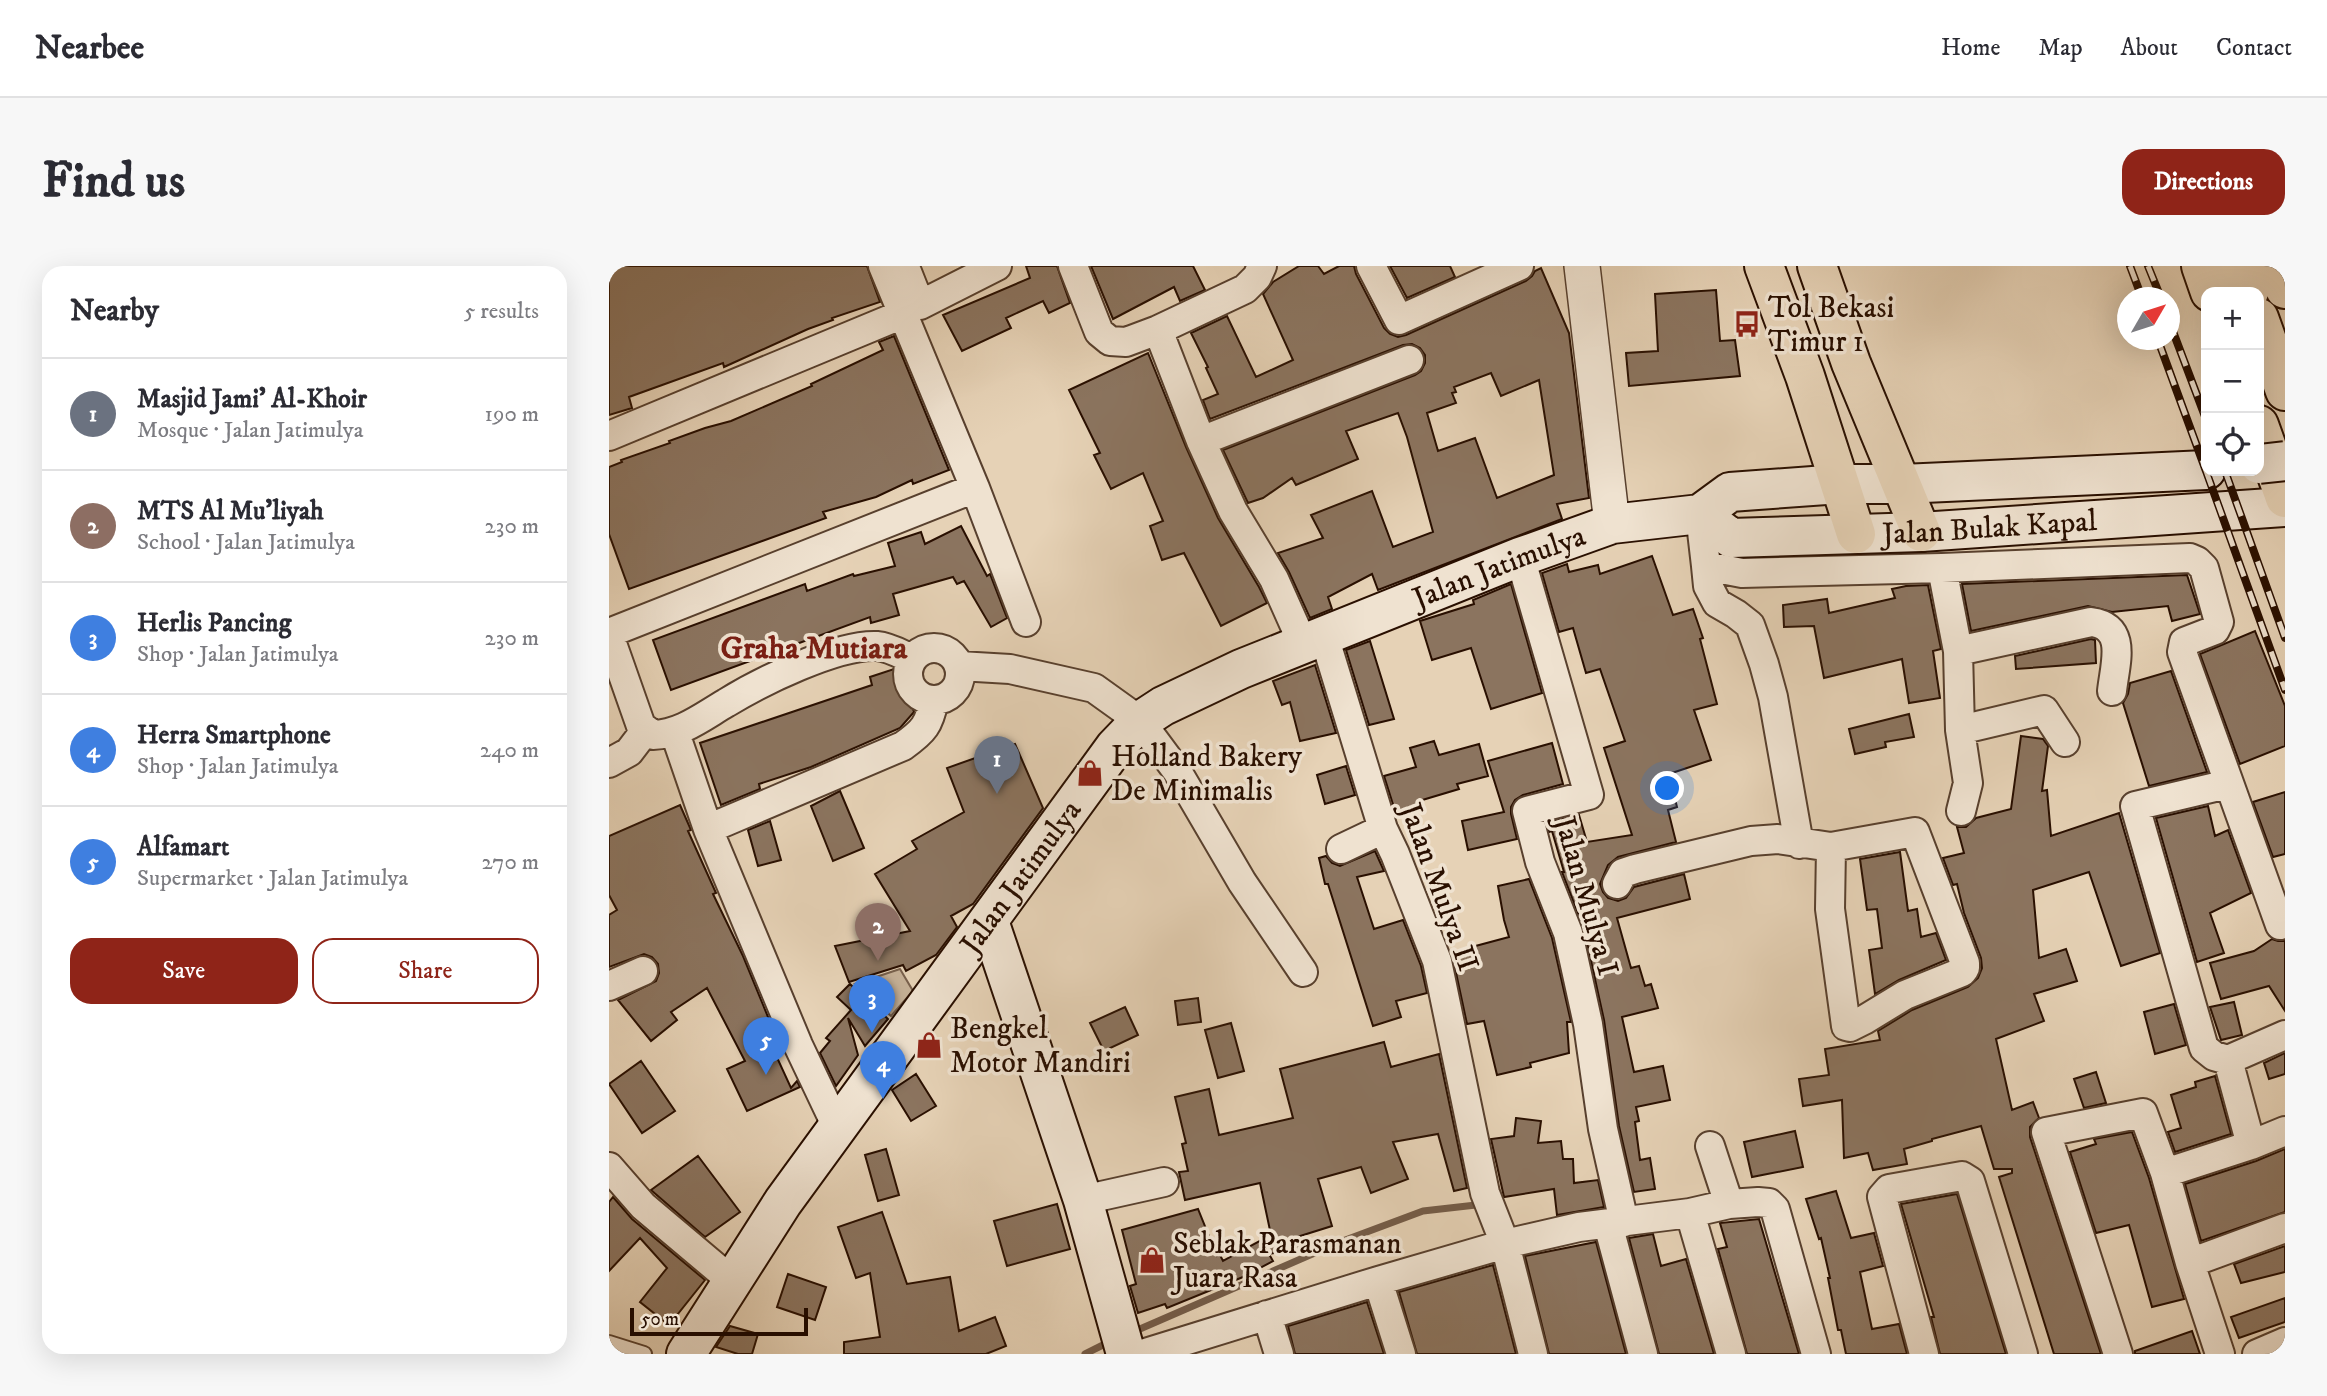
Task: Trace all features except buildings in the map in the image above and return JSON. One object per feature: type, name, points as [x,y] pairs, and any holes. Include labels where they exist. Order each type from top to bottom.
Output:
[{"type":"highway","points":[[1764,266],[1805,376],[1856,534]]},
{"type":"highway","points":[[1817,266],[1851,363],[1921,532]]},
{"type":"highway","points":[[2201,266],[2208,287]]},
{"type":"highway","points":[[2240,266],[2247,287]]},
{"type":"highway","points":[[2277,266],[2285,289]]},
{"type":"highway","points":[[2264,332],[2285,391]]},
{"type":"highway","points":[[1805,376],[1851,363]]},
{"type":"highway","points":[[2264,439],[2285,498]]},
{"type":"main road","points":[[2264,463],[2285,461]]},
{"type":"main road","name":"Jalan Bulak Kapal","points":[[1612,524],[1700,513],[1730,492],[1840,484],[1902,484],[2197,471]]},
{"type":"main road","name":"Jalan Bulak Kapal","points":[[1700,513],[1731,538],[1921,532],[2285,507]]},
{"type":"main road","name":"Jalan Jatimulya","points":[[685,1354],[783,1202],[1115,747],[1140,721],[1183,696],[1241,669],[1520,556],[1612,524]]},
{"type":"main road","points":[[989,921],[1083,1200],[1127,1345]]},
{"type":"street","points":[[883,266],[975,488],[1026,622]]},
{"type":"street","points":[[904,266],[920,305],[997,266]]},
{"type":"street","points":[[1073,266],[1098,332],[1110,341],[1126,342],[1245,289],[1257,277],[1262,266]]},
{"type":"street","points":[[1371,266],[1399,320],[1519,266]]},
{"type":"street","points":[[1582,266],[1612,524]]},
{"type":"street","points":[[609,436],[903,314]]},
{"type":"street","name":"Jalan Mulya II","points":[[1158,330],[1201,441],[1233,511],[1314,640],[1383,829],[1437,961],[1485,1193],[1505,1244],[1533,1354]]},
{"type":"street","points":[[1201,441],[1409,360]]},
{"type":"street","points":[[912,659],[895,650],[877,646],[852,649],[769,678],[674,733],[653,735],[641,726],[609,634],[975,488]]},
{"type":"street","points":[[1700,513],[1709,586],[1717,603],[1750,625],[1764,664],[1773,697],[1799,844]]},
{"type":"street","name":"Jalan Mulya I","points":[[1520,556],[1589,794],[1527,811],[1541,862],[1568,933],[1588,1024],[1616,1223]]},
{"type":"street","points":[[1706,566],[1742,573],[2190,558],[2197,561],[2204,568],[2219,622],[2215,630],[2184,642],[2182,652],[2280,925]]},
{"type":"street","points":[[1942,568],[1958,651],[1960,730],[1968,783],[1961,811]]},
{"type":"street","points":[[1958,651],[2091,622],[2100,624],[2108,628],[2116,639],[2112,691]]},
{"type":"street","points":[[928,648],[947,651],[959,666],[957,685],[952,693],[934,700],[924,698],[915,691],[909,681],[908,670],[912,659],[928,648]]},
{"type":"street","points":[[959,666],[1010,669],[1094,688],[1140,721],[1177,771],[1242,881],[1303,972]]},
{"type":"street","points":[[708,829],[903,746],[922,732],[934,700]]},
{"type":"street","points":[[1960,730],[2044,710],[2065,742]]},
{"type":"street","points":[[609,763],[629,752],[645,731]]},
{"type":"street","points":[[674,733],[708,829],[798,1045],[837,1127]]},
{"type":"street","points":[[2228,784],[2135,806],[2204,1048],[2214,1056],[2228,1060],[2285,1035]]},
{"type":"street","points":[[1342,849],[1383,829]]},
{"type":"street","points":[[1617,884],[1623,873],[1635,869],[1751,841],[1778,839],[1831,847],[1915,832],[1965,962],[1962,972],[1905,995],[1864,1020],[1850,1027],[1846,1026],[1830,909],[1831,847]]},
{"type":"street","points":[[609,986],[643,971]]},
{"type":"street","points":[[2228,1060],[2251,1144]]},
{"type":"street","points":[[2118,1354],[2046,1132],[2143,1113],[2165,1173],[2190,1263],[2220,1354]]},
{"type":"street","points":[[2165,1173],[2285,1131]]},
{"type":"street","points":[[1710,1146],[1729,1204]]},
{"type":"street","points":[[609,1167],[643,1206],[732,1281]]},
{"type":"street","points":[[1924,1354],[1882,1197],[1889,1189],[1962,1176],[1970,1181],[2023,1354]]},
{"type":"street","points":[[1083,1200],[1164,1182]]},
{"type":"street","points":[[1127,1345],[1267,1315],[1505,1244],[1579,1227],[1758,1202],[1769,1203],[1775,1209],[1816,1354]]},
{"type":"street","points":[[1690,1213],[1731,1354]]},
{"type":"street","points":[[1616,1223],[1643,1354]]},
{"type":"street","points":[[2190,1263],[2285,1228]]},
{"type":"street","points":[[1378,1280],[1401,1354]]},
{"type":"street","points":[[1267,1315],[1279,1354]]},
{"type":"street","points":[[2257,1354],[2285,1342]]},
{"type":"lane","points":[[609,1343],[644,1354]]},
{"type":"shaded area","points":[[900,969],[913,991],[891,1016],[855,984]]},
{"type":"waterway","points":[[1133,1332],[1340,1242],[1423,1211],[1476,1205]]},
{"type":"waterway","points":[[1085,1354],[1109,1342]]},
{"type":"railway","points":[[2130,266],[2138,287]]},
{"type":"railway","points":[[2148,266],[2157,287]]},
{"type":"railway","points":[[2162,350],[2201,457]]},
{"type":"railway","points":[[2180,350],[2204,413]]},
{"type":"railway","points":[[2208,476],[2285,690]]},
{"type":"railway","points":[[2227,476],[2285,638]]},
{"type":"place","name":"Tol Bekasi Timur 1","points":[[1747,324]]},
{"type":"place","name":"Holland Bakery De Minimalis","points":[[1090,773]]},
{"type":"place","name":"Masjid Jami' Al-Khoir","points":[[997,794]]},
{"type":"place","name":"MTS Al Mu'liyah","points":[[878,961]]},
{"type":"place","name":"Herlis Pancing","points":[[872,1033]]},
{"type":"place","name":"Bengkel Motor Mandiri","points":[[929,1045]]},
{"type":"place","name":"Alfamart","points":[[766,1075]]},
{"type":"place","name":"Herra Smartphone","points":[[883,1099]]},
{"type":"place","name":"Seblak Parasmanan Juara Rasa","points":[[1152,1260]]},
{"type":"district","name":"Graha Mutiara","points":[[814,647]]}]
